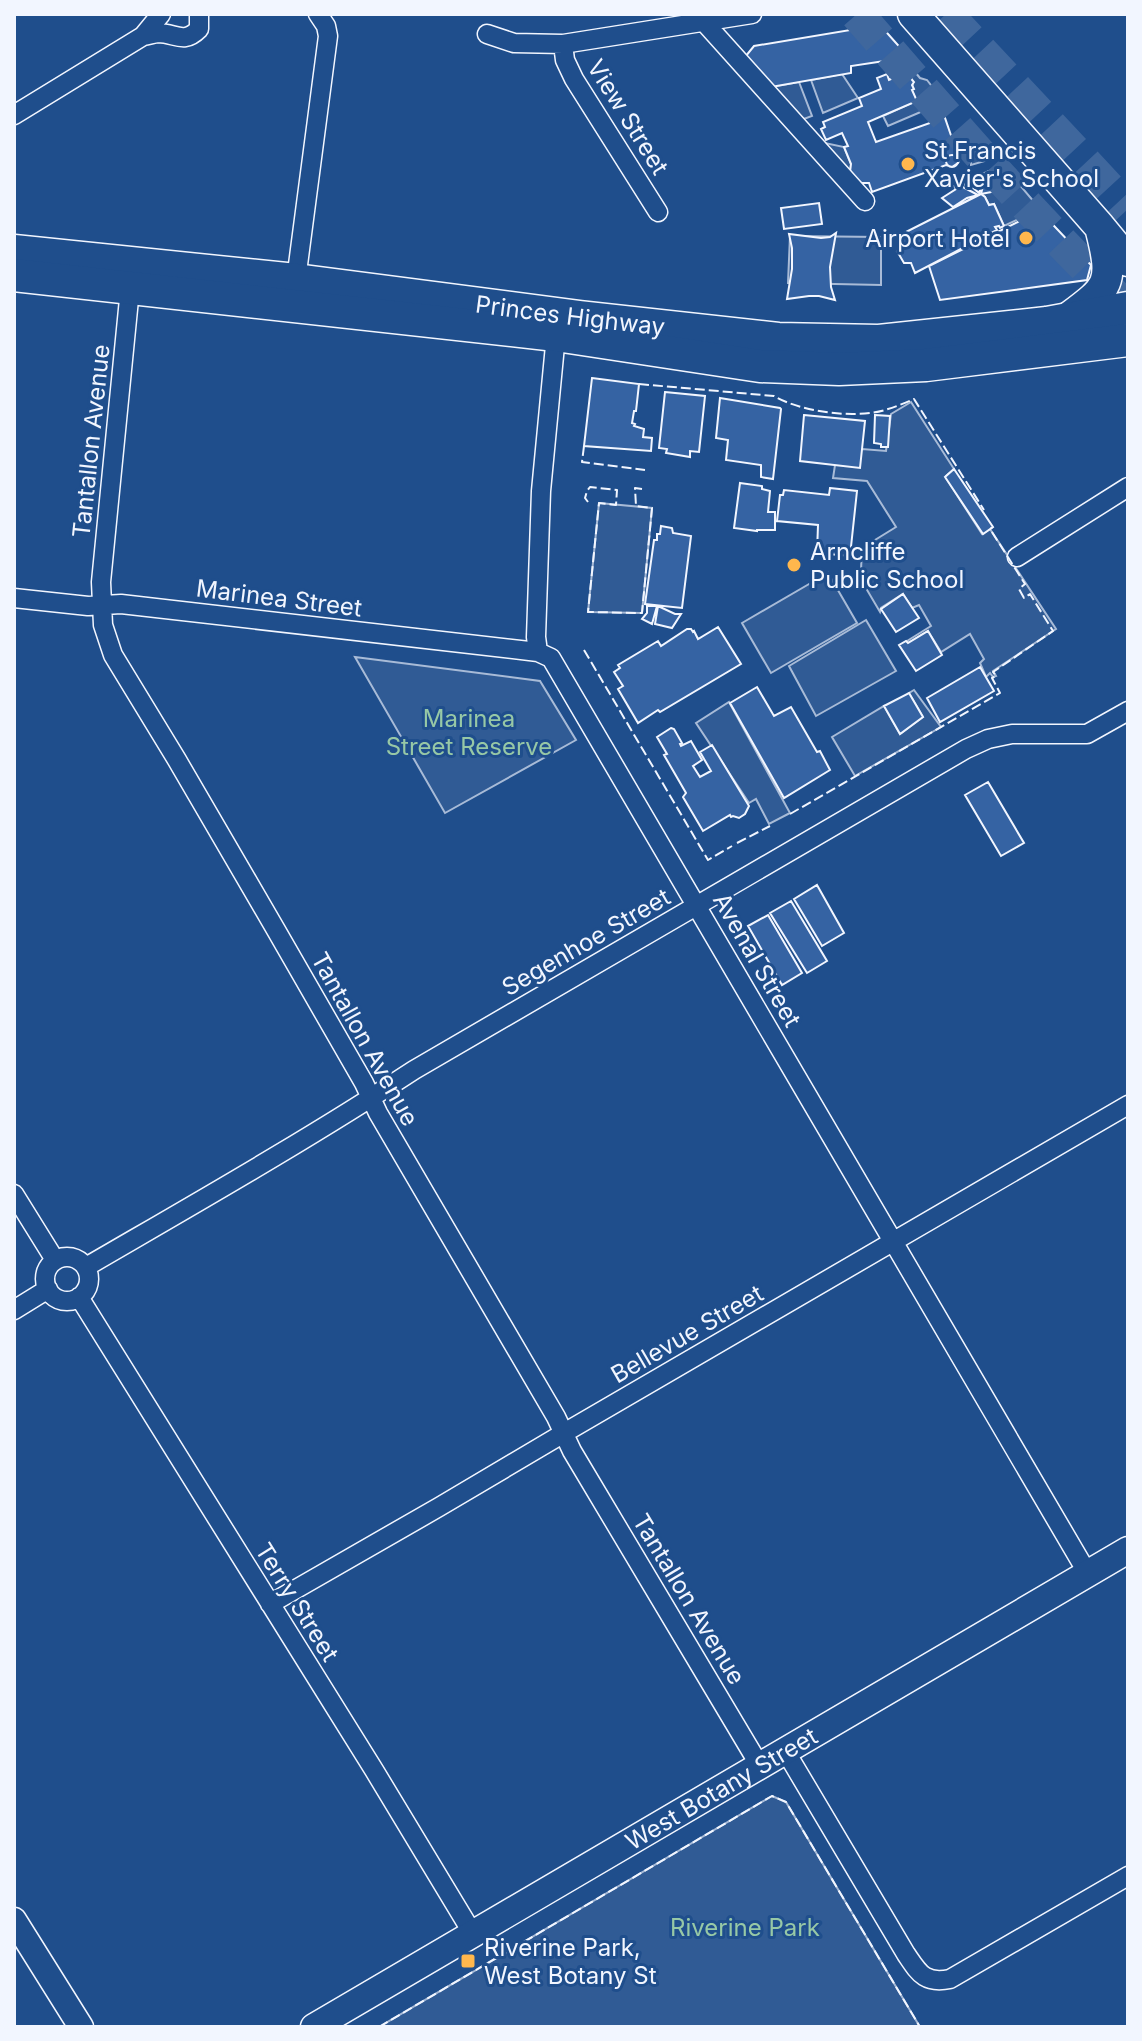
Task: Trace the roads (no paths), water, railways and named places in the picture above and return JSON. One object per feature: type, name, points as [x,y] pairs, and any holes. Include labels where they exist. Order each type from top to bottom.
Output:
[{"type":"highway","name":"Princes Highway","points":[[14,251],[296,280],[778,339],[879,341],[1073,333],[1128,340]]},
{"type":"highway","name":"Princes Highway","points":[[14,275],[556,335],[760,366],[839,369],[926,365],[1073,333],[1128,308]]},
{"type":"main road","points":[[913,14],[1069,192],[1114,230],[1128,261]]},
{"type":"main road","points":[[1114,230],[1106,283],[1092,299],[1073,333],[1128,358]]},
{"type":"main road","name":"West Botany Street","points":[[314,2027],[1128,1550]]},
{"type":"street","points":[[14,115],[143,36],[161,14]]},
{"type":"street","points":[[143,36],[162,33],[186,38],[199,29],[199,14]]},
{"type":"street","points":[[296,280],[328,36],[318,14]]},
{"type":"street","points":[[487,34],[514,43],[563,44],[752,14]]},
{"type":"street","points":[[704,22],[865,201]]},
{"type":"street","name":"View Street","points":[[563,44],[565,60],[574,79],[658,212]]},
{"type":"street","name":"Tantallon Avenue","points":[[130,289],[101,582],[103,625],[107,640],[120,669],[356,1069],[572,1451],[760,1766]]},
{"type":"street","points":[[538,652],[541,491],[556,335]]},
{"type":"street","points":[[1017,557],[1128,487]]},
{"type":"street","name":"Marinea Street","points":[[14,598],[88,606],[121,604],[538,652]]},
{"type":"street","name":"Avenal Street","points":[[538,652],[551,658],[1088,1574]]},
{"type":"street","name":"Segenhoe Street","points":[[86,1267],[235,1182],[414,1070],[966,749],[988,739],[1012,734],[1087,734],[1128,711]]},
{"type":"street","name":"Bellevue Street","points":[[270,1604],[1128,1105]]},
{"type":"street","points":[[14,1194],[55,1260]]},
{"type":"street","points":[[72,1257],[86,1267],[89,1280],[79,1297],[59,1299],[48,1289],[46,1273],[55,1260],[72,1257]]},
{"type":"street","points":[[14,1310],[48,1289]]},
{"type":"street","name":"Terry Street","points":[[79,1297],[473,1934]]},
{"type":"street","points":[[786,1752],[906,1954],[927,1979],[950,1979],[1128,1876]]},
{"type":"street","points":[[14,1920],[81,2027]]},
{"type":"tunnel","points":[[857,14],[1021,200],[1125,306]]},
{"type":"tunnel","points":[[946,14],[1128,209]]},
{"type":"place","name":"St Francis Xavier's School","points":[[908,164]]},
{"type":"place","name":"Airport Hotel","points":[[1026,238]]},
{"type":"place","name":"Arncliffe Public School","points":[[794,565]]},
{"type":"place","name":"Riverine Park, West Botany St","points":[[468,1961]]},
{"type":"park label","name":"Marinea Street Reserve","points":[[469,732]]},
{"type":"park label","name":"Riverine Park","points":[[745,1927]]}]
